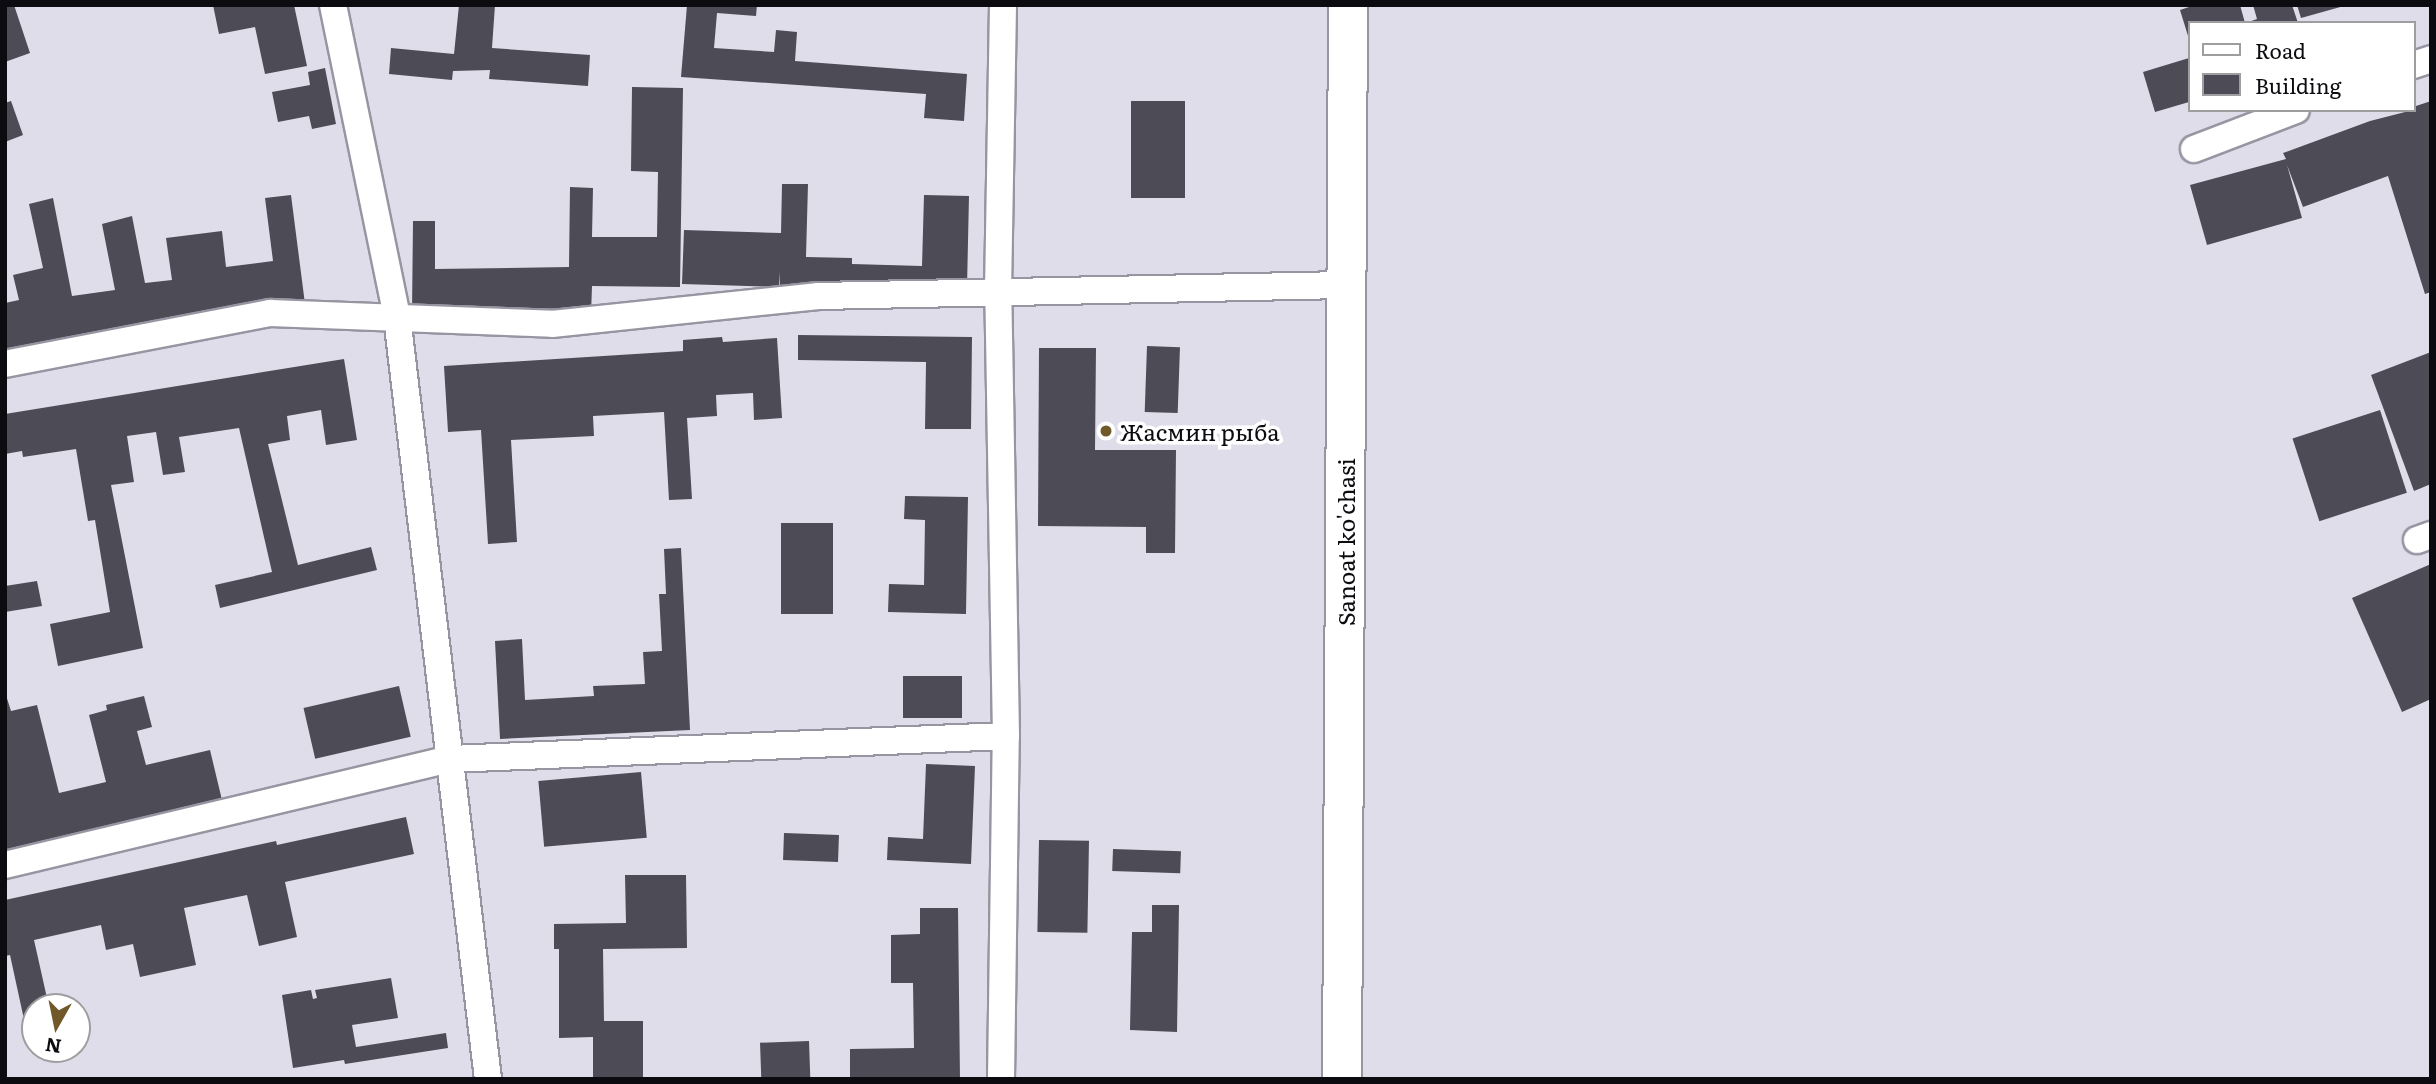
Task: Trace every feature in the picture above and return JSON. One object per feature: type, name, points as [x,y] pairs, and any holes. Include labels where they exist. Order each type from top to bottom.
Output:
[{"type":"main road","name":"Sanoat ko'chasi","points":[[1342,1079],[1348,5]]},
{"type":"street","points":[[333,5],[397,317],[488,1079]]},
{"type":"street","points":[[1001,1079],[1006,736],[999,292],[1003,5]]},
{"type":"street","points":[[2194,149],[2290,112]]},
{"type":"street","points":[[5,364],[270,313],[552,324],[819,296],[1346,285]]},
{"type":"street","points":[[5,865],[450,759],[1006,736]]},
{"type":"building","points":[[5,5],[14,5],[30,53],[5,62]]},
{"type":"building","points":[[213,5],[294,5],[307,66],[265,74],[255,27],[219,34]]},
{"type":"building","points":[[459,5],[495,5],[492,48],[590,55],[588,86],[489,79],[490,70],[453,71],[452,80],[389,74],[391,48],[454,54]]},
{"type":"building","points":[[687,5],[757,5],[756,16],[717,13],[714,48],[774,52],[776,30],[797,32],[795,61],[967,74],[964,121],[924,118],[926,94],[681,77]]},
{"type":"building","points":[[2195,5],[2240,5],[2244,21],[2188,21],[2188,36],[2180,10]]},
{"type":"building","points":[[2253,5],[2292,5],[2297,21],[2252,21],[2257,19]]},
{"type":"building","points":[[2297,5],[2344,5],[2344,6],[2301,18]]},
{"type":"building","points":[[2188,58],[2188,102],[2155,112],[2143,72]]},
{"type":"building","points":[[325,68],[336,124],[312,129],[309,116],[278,122],[272,92],[310,85],[308,72]]},
{"type":"building","points":[[632,87],[683,88],[680,287],[592,286],[591,314],[412,312],[413,221],[435,221],[435,269],[569,267],[570,187],[593,188],[592,237],[657,237],[658,172],[631,171]]},
{"type":"building","points":[[11,101],[23,135],[5,142],[5,103]]},
{"type":"building","points":[[1131,101],[1185,101],[1185,198],[1131,198]]},
{"type":"building","points":[[2431,101],[2431,292],[2425,294],[2388,176],[2303,207],[2287,165],[2302,218],[2207,245],[2190,185],[2286,159],[2283,153],[2370,121],[2415,112],[2415,106]]},
{"type":"building","points":[[782,184],[808,184],[806,257],[852,258],[852,264],[922,266],[924,195],[969,196],[967,288],[780,287],[779,272],[779,287],[682,284],[684,230],[781,233]]},
{"type":"building","points":[[291,195],[305,304],[5,354],[5,303],[19,300],[13,275],[43,268],[29,204],[53,198],[72,296],[115,290],[102,224],[132,216],[145,283],[172,280],[166,238],[222,231],[226,267],[273,261],[265,198]]},
{"type":"building","points":[[798,335],[972,337],[971,429],[925,429],[926,362],[798,360]]},
{"type":"building","points":[[722,337],[723,342],[777,338],[782,418],[754,420],[753,393],[716,395],[717,416],[687,418],[692,499],[669,500],[664,412],[593,416],[594,436],[511,440],[517,542],[488,544],[481,430],[448,432],[444,366],[683,351],[683,340]]},
{"type":"building","points":[[1147,346],[1180,347],[1178,413],[1145,412]]},
{"type":"building","points":[[1039,348],[1096,348],[1095,450],[1176,450],[1175,553],[1146,553],[1146,527],[1038,526]]},
{"type":"building","points":[[2431,352],[2431,484],[2414,491],[2371,375]]},
{"type":"building","points":[[344,359],[357,440],[326,445],[321,410],[287,416],[290,440],[268,444],[298,565],[371,547],[377,570],[220,608],[215,585],[272,572],[239,428],[179,437],[185,472],[163,475],[156,432],[127,436],[134,482],[111,485],[143,648],[58,666],[50,624],[110,612],[95,520],[88,521],[76,449],[23,457],[22,451],[5,454],[5,414]]},
{"type":"building","points":[[2380,410],[2407,493],[2319,521],[2293,438]]},
{"type":"building","points":[[905,496],[968,497],[966,614],[888,612],[889,584],[924,585],[925,520],[904,519]]},
{"type":"building","points":[[781,523],[833,523],[833,614],[781,614]]},
{"type":"building","points":[[681,548],[690,730],[500,739],[495,641],[522,639],[525,700],[594,696],[593,686],[645,684],[643,652],[662,651],[659,594],[666,594],[664,549]]},
{"type":"building","points":[[2431,564],[2431,699],[2402,712],[2352,598]]},
{"type":"building","points":[[37,581],[42,606],[5,612],[5,586]]},
{"type":"building","points":[[903,676],[962,676],[962,718],[903,718]]},
{"type":"building","points":[[399,686],[411,737],[315,759],[304,708]]},
{"type":"building","points":[[5,692],[11,711],[37,705],[59,793],[106,782],[89,715],[107,710],[106,705],[144,696],[152,727],[137,731],[146,765],[210,750],[222,800],[5,853]]},
{"type":"building","points":[[926,764],[975,766],[971,864],[887,860],[888,837],[923,839]]},
{"type":"building","points":[[641,772],[647,838],[544,847],[538,781]]},
{"type":"building","points":[[406,817],[414,854],[285,882],[297,937],[259,946],[247,895],[184,908],[196,965],[140,977],[133,944],[106,950],[101,925],[34,940],[46,993],[21,993],[21,1006],[10,955],[5,956],[5,900],[276,841],[277,845]]},
{"type":"building","points":[[784,833],[839,835],[838,862],[783,860]]},
{"type":"building","points":[[1039,840],[1089,841],[1087,933],[1037,932]]},
{"type":"building","points":[[1113,849],[1181,851],[1180,873],[1112,871]]},
{"type":"building","points":[[625,875],[686,875],[687,948],[603,949],[604,1021],[643,1021],[643,1079],[593,1079],[593,1037],[559,1038],[559,949],[554,949],[554,924],[626,923]]},
{"type":"building","points":[[1152,905],[1179,905],[1177,1032],[1130,1030],[1132,932],[1152,932]]},
{"type":"building","points":[[920,908],[958,908],[960,1079],[850,1077],[850,1049],[914,1048],[913,983],[891,983],[891,935],[920,934]]},
{"type":"building","points":[[391,978],[398,1018],[352,1025],[356,1047],[446,1033],[448,1048],[345,1064],[344,1060],[293,1068],[282,995],[311,990],[313,999],[317,998],[315,990]]},
{"type":"building","points":[[809,1041],[810,1079],[761,1079],[760,1043]]},
{"type":"place","name":"Жасмин рыба","points":[[1106,431]]}]
